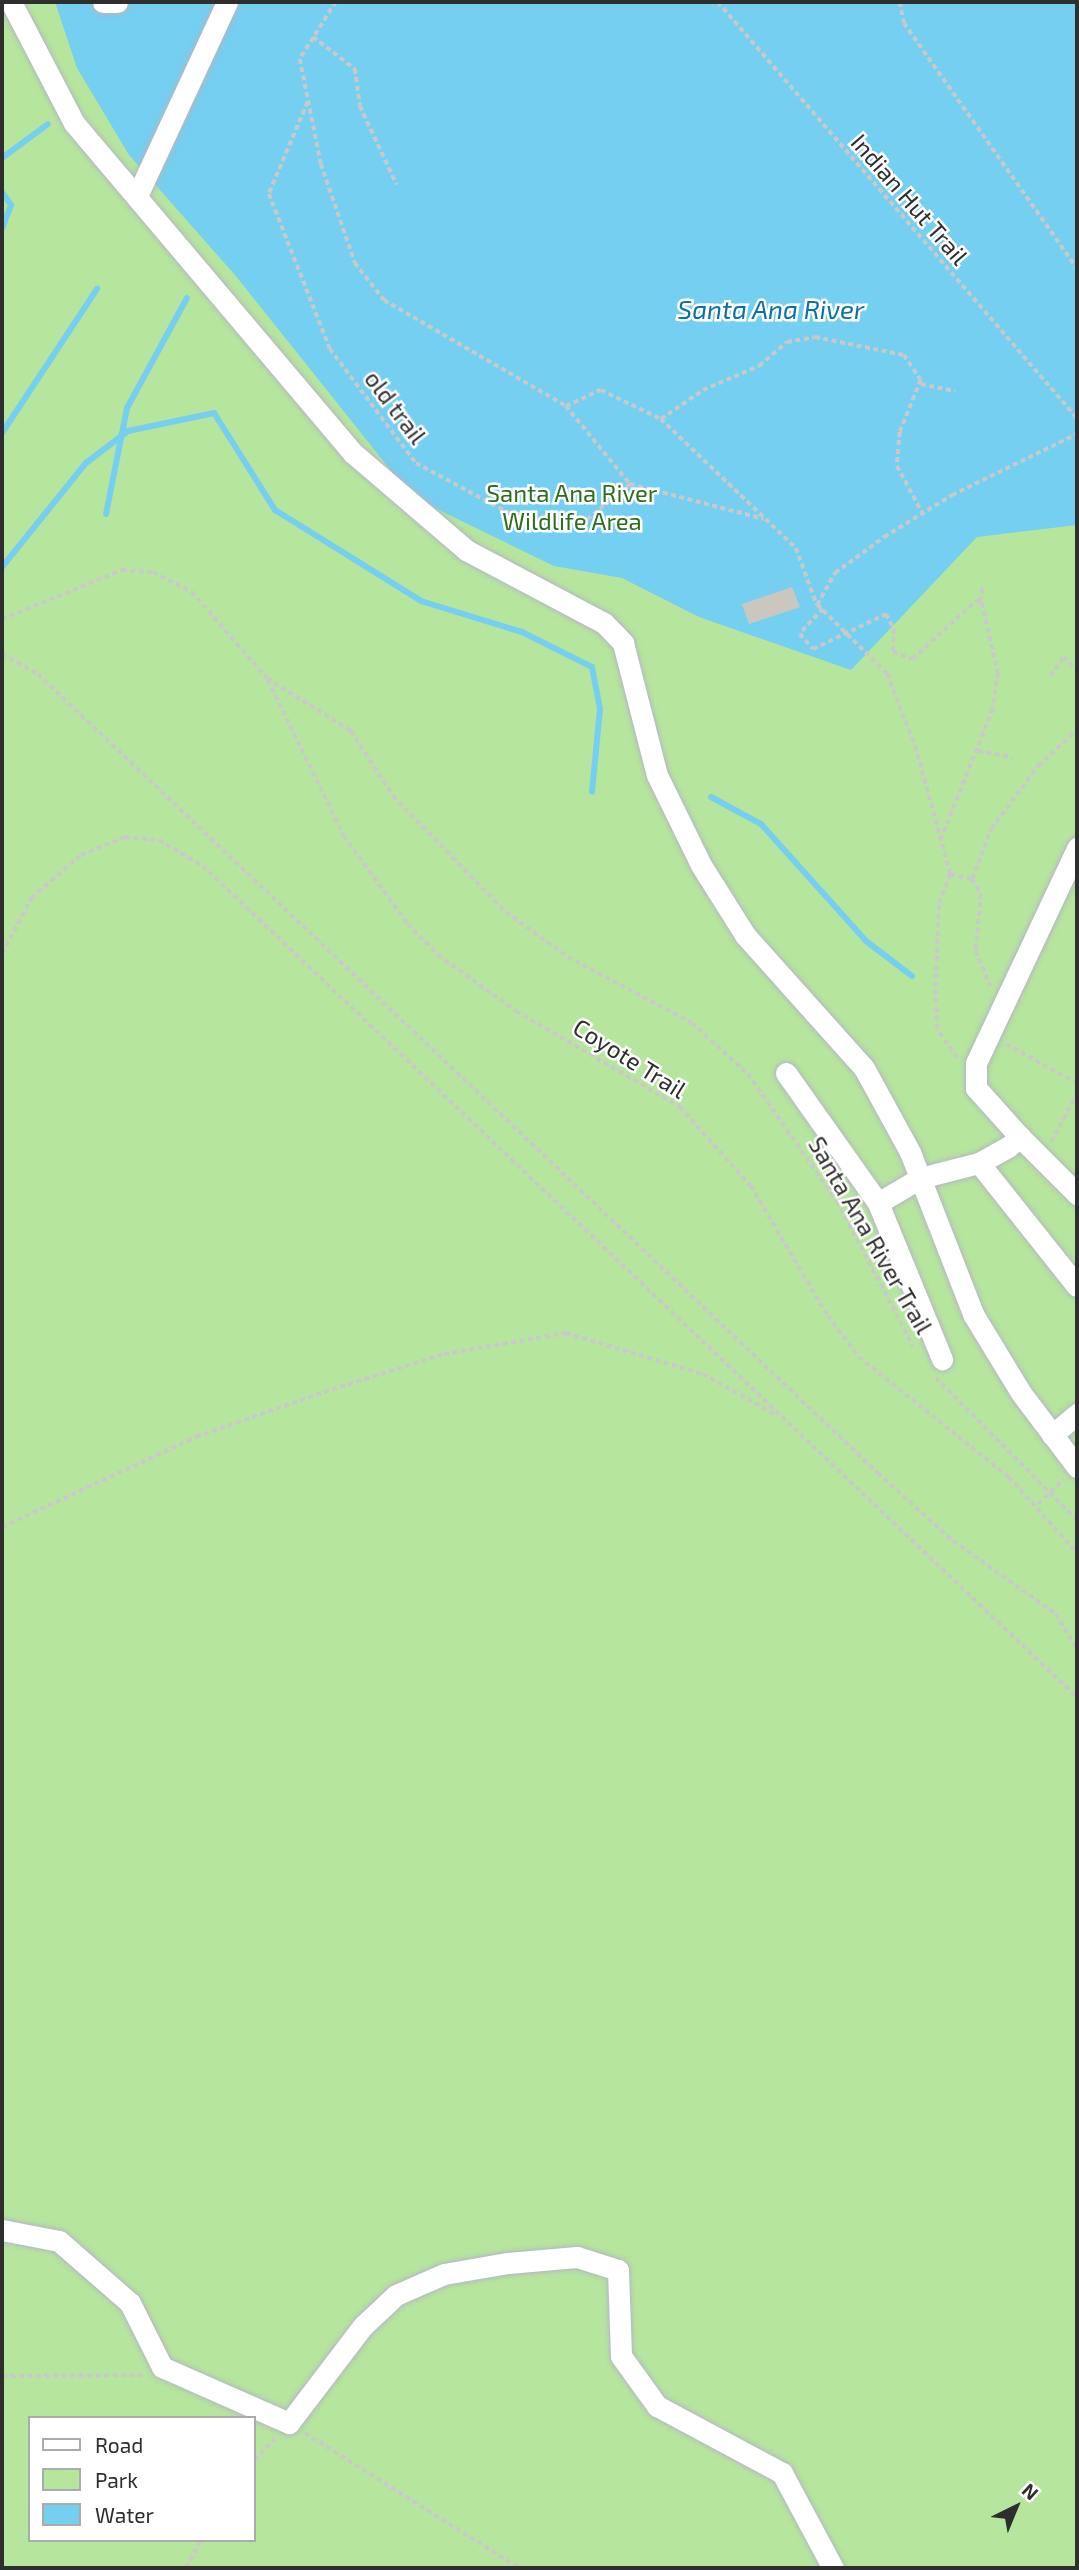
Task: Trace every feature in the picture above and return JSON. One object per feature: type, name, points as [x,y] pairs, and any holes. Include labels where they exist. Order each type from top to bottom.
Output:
[{"type":"lane","points":[[11,2],[74,124],[391,492],[466,551],[604,623],[623,643],[657,775],[701,865],[745,935],[864,1068],[920,1178],[973,1314],[1052,1435],[1077,1467]]},
{"type":"lane","points":[[103,2],[117,2]]},
{"type":"lane","points":[[137,197],[227,2]]},
{"type":"lane","points":[[1077,848],[1015,992],[993,1037],[976,1063],[976,1088],[1077,1194]]},
{"type":"lane","points":[[786,1073],[878,1203],[937,1366]]},
{"type":"lane","points":[[878,1203],[920,1178],[979,1163],[1020,1137]]},
{"type":"lane","points":[[979,1163],[1077,1286]]},
{"type":"lane","points":[[1052,1435],[1077,1414]]},
{"type":"lane","points":[[2,2230],[59,2241],[130,2303],[162,2367],[289,2423],[363,2326],[396,2295],[444,2274],[577,2257],[618,2270],[621,2356],[657,2406],[782,2473],[833,2568]]},
{"type":"path","points":[[336,2],[300,59],[321,164],[355,262],[384,300],[566,406],[630,484],[764,519]]},
{"type":"path","name":"Indian Hut Trail","points":[[718,2],[1077,418]]},
{"type":"path","points":[[900,2],[904,23],[1077,268]]},
{"type":"path","points":[[313,37],[355,69],[360,106],[397,185]]},
{"type":"path","name":"old trail","points":[[309,102],[269,194],[330,349],[416,463],[508,512],[580,525],[630,484]]},
{"type":"path","points":[[661,419],[703,390],[759,366],[787,342],[815,337],[904,355],[921,384],[955,391]]},
{"type":"path","points":[[921,384],[900,432],[897,466],[924,516]]},
{"type":"path","points":[[566,406],[601,390],[661,419],[796,548],[817,605],[850,632],[887,674],[916,750],[950,874],[939,903],[937,1029],[976,1088]]},
{"type":"path","points":[[817,605],[835,573],[952,495],[1077,434]]},
{"type":"path","points":[[2,619],[107,572],[153,572],[192,592],[267,678]]},
{"type":"path","points":[[940,842],[978,751],[998,673],[980,601],[982,587]]},
{"type":"path","points":[[823,609],[800,634],[813,649],[886,614],[894,629],[893,652],[912,659],[980,601]]},
{"type":"path","points":[[2,654],[38,674],[878,1473],[953,1541],[1056,1614],[1077,1649]]},
{"type":"path","points":[[1050,676],[1064,657],[1077,671]]},
{"type":"path","name":"Santa Ana River Trail","points":[[267,678],[351,730],[393,796],[506,912],[568,957],[692,1023],[748,1074],[837,1201],[917,1352]]},
{"type":"path","name":"Coyote Trail","points":[[267,678],[344,836],[408,924],[438,955],[516,1011],[680,1107],[751,1186],[828,1316],[859,1357],[1038,1504],[1077,1553]]},
{"type":"path","points":[[972,878],[991,829],[1038,766],[1077,730]]},
{"type":"path","points":[[978,751],[1013,757]]},
{"type":"path","points":[[2,954],[31,898],[81,855],[125,837],[159,840],[203,866],[1077,1697]]},
{"type":"path","points":[[950,874],[972,878]]},
{"type":"path","points":[[972,878],[981,894],[975,930],[982,975],[994,990],[1015,992]]},
{"type":"path","points":[[993,1037],[1077,1083]]},
{"type":"path","points":[[1039,1153],[1060,1135],[1066,1106],[1077,1093]]},
{"type":"path","points":[[2,1527],[79,1497],[197,1437],[324,1392],[444,1354],[566,1333],[704,1374],[782,1417]]},
{"type":"path","points":[[937,1366],[1077,1520]]},
{"type":"path","points":[[1038,1504],[1077,1467]]},
{"type":"path","points":[[2,2376],[178,2374]]},
{"type":"path","points":[[256,2458],[289,2423],[519,2568]]},
{"type":"path","points":[[186,2568],[200,2542]]},
{"type":"green space","name":"Santa Ana River Wildlife Area","points":[[2,2],[1077,2],[1077,2568],[2,2568]]},
{"type":"water","name":"Santa Ana River","points":[[55,2],[1077,2],[1077,525],[977,537],[851,670],[699,617],[622,578],[554,566],[412,497],[235,275],[129,155],[77,68]]},
{"type":"building","points":[[792,587],[800,607],[749,624],[742,604]]},
{"type":"waterway","points":[[2,158],[48,124]]},
{"type":"waterway","points":[[2,192],[11,205],[2,228]]},
{"type":"waterway","points":[[2,433],[97,289]]},
{"type":"waterway","points":[[106,514],[127,408],[187,298]]},
{"type":"waterway","points":[[2,567],[86,463],[128,431],[214,413],[275,510],[421,601],[522,632],[592,667],[600,709],[592,792]]},
{"type":"waterway","points":[[711,797],[761,824],[866,941],[912,976]]}]
